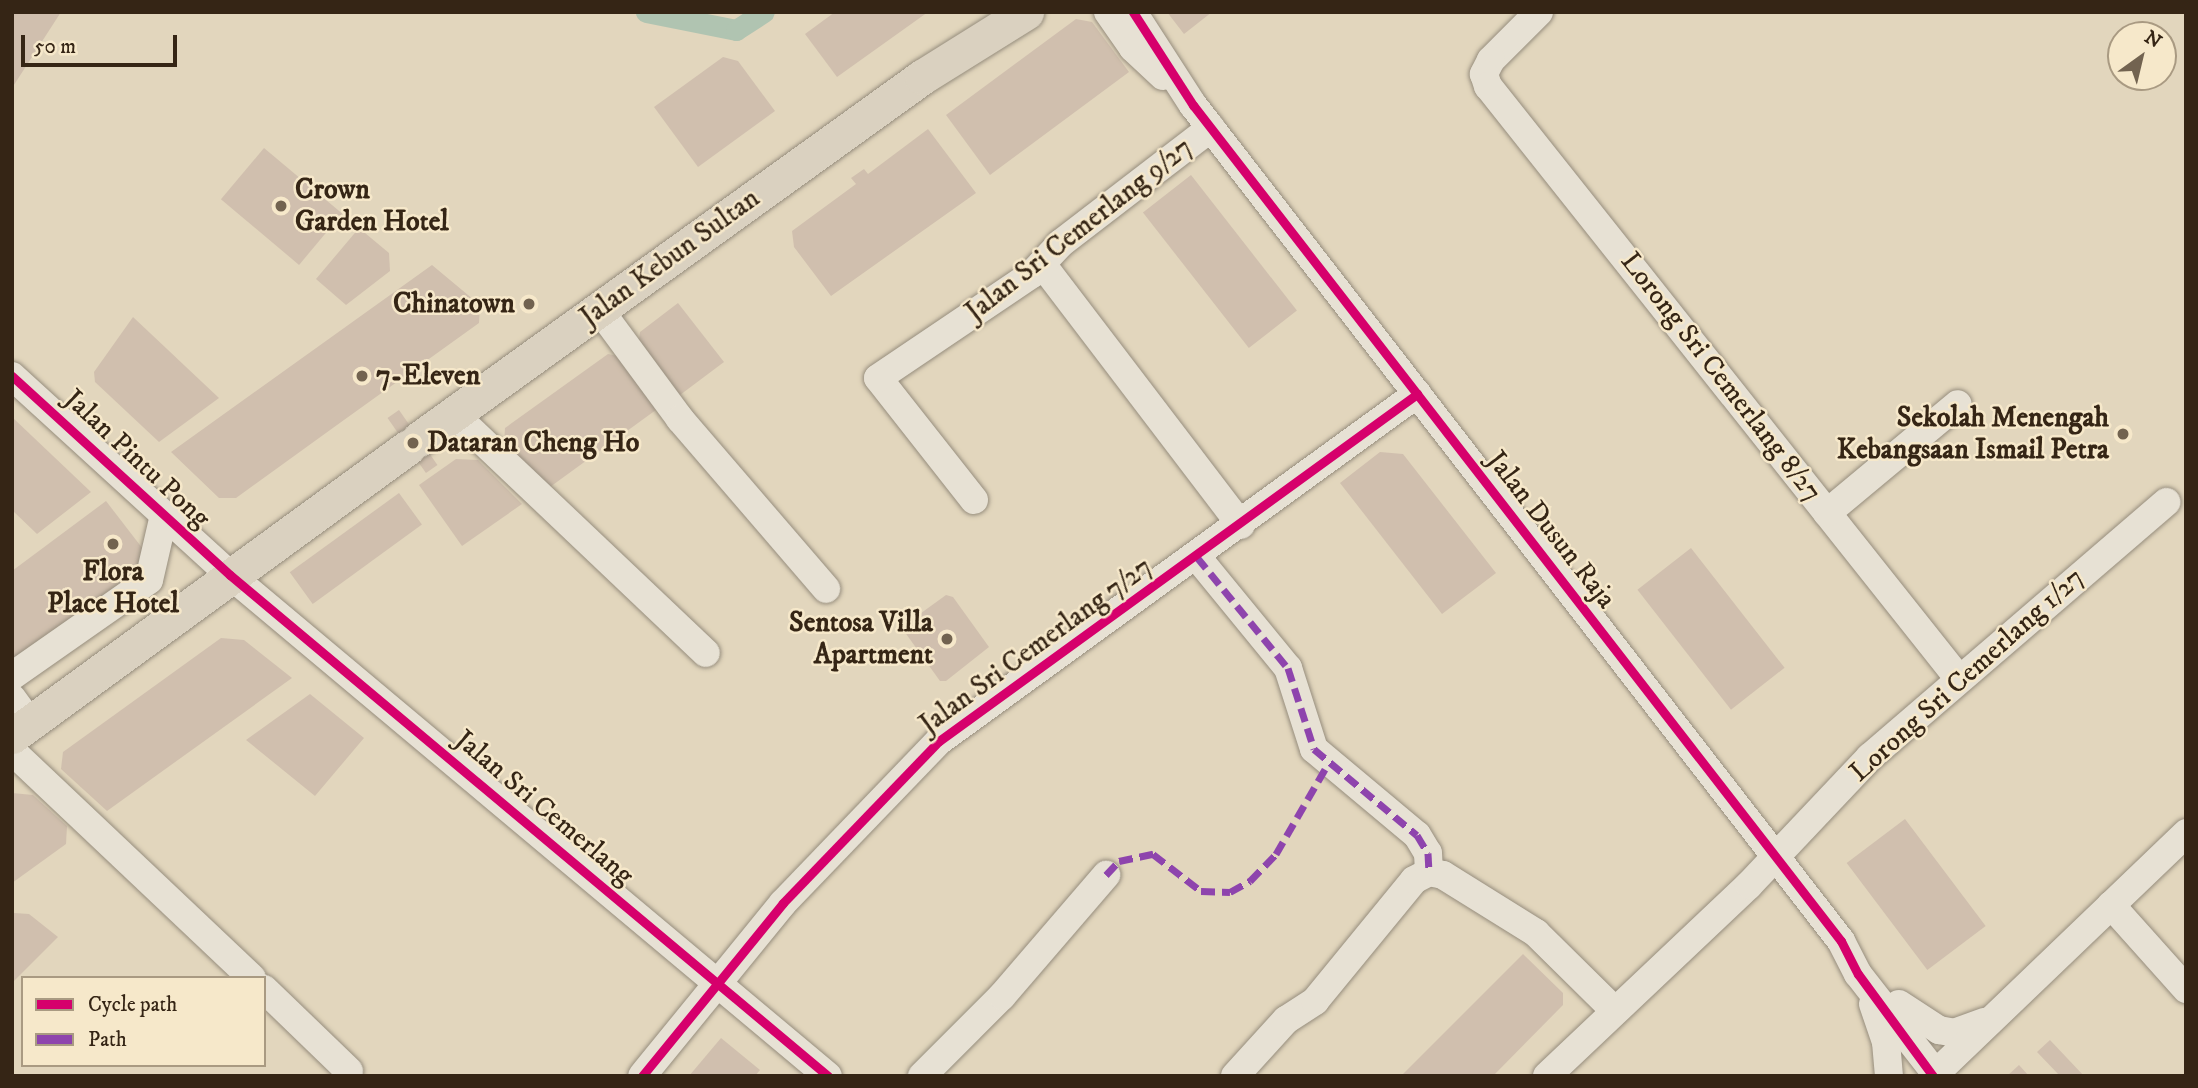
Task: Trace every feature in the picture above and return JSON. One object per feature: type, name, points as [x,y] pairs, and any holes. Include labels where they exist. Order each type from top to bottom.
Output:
[{"type":"main road","name":"Jalan Kebun Sultan","points":[[922,77],[986,12]]},
{"type":"main road","name":"Jalan Kebun Sultan","points":[[17,727],[922,77],[1026,12]]},
{"type":"street","name":"Jalan Dusun Raja","points":[[1108,12],[1133,48],[1193,105]]},
{"type":"street","name":"Jalan Dusun Raja","points":[[1133,12],[1193,105],[1841,942],[1899,1004],[1939,1071]]},
{"type":"street","name":"Lorong Sri Cemerlang 8/27","points":[[1539,12],[1491,60],[1484,74],[1488,86],[1959,679]]},
{"type":"street","name":"Jalan Sri Cemerlang 9/27","points":[[974,500],[878,378],[1042,264],[1061,243],[1211,128]]},
{"type":"street","points":[[1042,264],[1241,525]]},
{"type":"street","points":[[599,309],[680,419],[826,589]]},
{"type":"street","name":"Jalan Pintu Pong","points":[[12,376],[230,575]]},
{"type":"street","name":"Jalan Sri Cemerlang 7/27","points":[[642,1076],[783,903],[931,748],[1241,525],[1417,394]]},
{"type":"street","points":[[1827,513],[1958,404]]},
{"type":"street","points":[[454,414],[706,653]]},
{"type":"street","name":"Lorong Sri Cemerlang 1/27","points":[[1547,1076],[1775,857],[1870,757],[2166,502]]},
{"type":"street","points":[[12,676],[149,580],[164,515]]},
{"type":"street","points":[[1197,557],[1288,668],[1314,749],[1417,835],[1428,853],[1429,872]]},
{"type":"street","name":"Jalan Sri Cemerlang","points":[[230,575],[828,1076]]},
{"type":"street","points":[[17,727],[250,976]]},
{"type":"street","points":[[1939,1071],[2186,833]]},
{"type":"street","points":[[1236,1076],[1286,1020],[1315,1001],[1414,880],[1429,872],[1443,875],[1536,933],[1614,1010]]},
{"type":"street","points":[[922,1076],[1002,996],[1106,875]]},
{"type":"street","points":[[2110,905],[2186,989]]},
{"type":"street","name":"Jalan Dusun Raja","points":[[1841,942],[1867,984],[1939,1071]]},
{"type":"street","points":[[1867,984],[1886,1042],[1889,1076]]},
{"type":"street","points":[[266,991],[349,1071]]},
{"type":"street","points":[[1899,1004],[1939,1030],[1954,1033],[1994,1018]]},
{"type":"building","points":[[12,12],[61,12],[12,88]]},
{"type":"building","points":[[835,12],[928,12],[837,77],[805,34]]},
{"type":"building","points":[[1167,12],[1212,12],[1184,34]]},
{"type":"building","points":[[1076,19],[1092,22],[1129,72],[990,175],[946,115]]},
{"type":"building","points":[[723,57],[738,61],[775,111],[698,167],[654,107]]},
{"type":"building","points":[[928,129],[976,193],[831,296],[794,247],[792,231],[856,184],[851,178],[864,169],[868,174]]},
{"type":"building","name":"Crown Garden Hotel","points":[[264,148],[342,214],[299,265],[221,199]]},
{"type":"building","points":[[1191,175],[1297,311],[1249,348],[1143,213]]},
{"type":"building","points":[[359,228],[389,253],[390,271],[346,305],[316,279]]},
{"type":"building","points":[[432,265],[480,305],[479,323],[236,498],[219,498],[171,452]]},
{"type":"building","points":[[678,303],[724,362],[676,398],[638,348],[640,332]]},
{"type":"building","points":[[133,317],[219,398],[159,442],[95,382],[94,372]]},
{"type":"building","points":[[608,354],[623,357],[660,407],[550,487],[504,445],[505,428]]},
{"type":"building","name":"Dataran Cheng Ho","points":[[399,410],[437,465],[426,473],[388,418]]},
{"type":"building","points":[[12,417],[91,492],[37,534],[12,510]]},
{"type":"building","points":[[1380,452],[1403,454],[1496,573],[1442,614],[1340,483]]},
{"type":"building","points":[[456,459],[478,460],[522,504],[462,546],[419,485]]},
{"type":"building","points":[[399,493],[422,525],[313,604],[290,572]]},
{"type":"building","points":[[106,501],[153,562],[12,663],[12,571]]},
{"type":"building","points":[[1691,548],[1785,668],[1731,710],[1637,590]]},
{"type":"building","name":"Sentosa Villa Apartment","points":[[946,595],[953,597],[989,647],[946,681],[940,681],[904,631],[906,624]]},
{"type":"building","points":[[221,638],[244,640],[292,678],[107,811],[61,769],[63,752]]},
{"type":"building","points":[[310,694],[364,738],[315,796],[246,740]]},
{"type":"building","points":[[12,793],[33,795],[67,826],[66,844],[12,883]]},
{"type":"building","points":[[1905,819],[1986,926],[1927,970],[1847,863]]},
{"type":"building","points":[[14,913],[29,914],[58,937],[12,983]]},
{"type":"building","points":[[1523,954],[1563,993],[1563,1005],[1493,1076],[1401,1076]]},
{"type":"building","points":[[721,1038],[760,1070],[755,1076],[689,1076]]},
{"type":"building","points":[[2050,1040],[2084,1076],[2060,1076],[2037,1052]]},
{"type":"building","points":[[2019,1065],[2029,1076],[2007,1076]]},
{"type":"waterway","points":[[646,12],[736,30],[764,12]]},
{"type":"marked path","points":[[1197,557],[1288,668],[1314,749],[1417,835],[1428,853],[1429,872]]},
{"type":"marked path","points":[[1106,875],[1119,861],[1153,854],[1201,891],[1230,892],[1250,881],[1276,854],[1328,764]]},
{"type":"cycle path","points":[[1133,12],[1193,105],[1841,941],[1858,974],[1933,1076]]},
{"type":"cycle path","points":[[12,376],[230,575],[828,1076]]},
{"type":"cycle path","points":[[642,1076],[783,903],[939,741],[1417,394]]},
{"type":"place","name":"Crown Garden Hotel","points":[[281,206]]},
{"type":"place","name":"Chinatown","points":[[529,304]]},
{"type":"place","name":"7-Eleven","points":[[362,376]]},
{"type":"place","name":"Sekolah Menengah Kebangsaan Ismail Petra","points":[[2123,434]]},
{"type":"place","name":"Dataran Cheng Ho","points":[[413,443]]},
{"type":"place","name":"Flora Place Hotel","points":[[113,544]]},
{"type":"place","name":"Sentosa Villa Apartment","points":[[947,639]]}]
